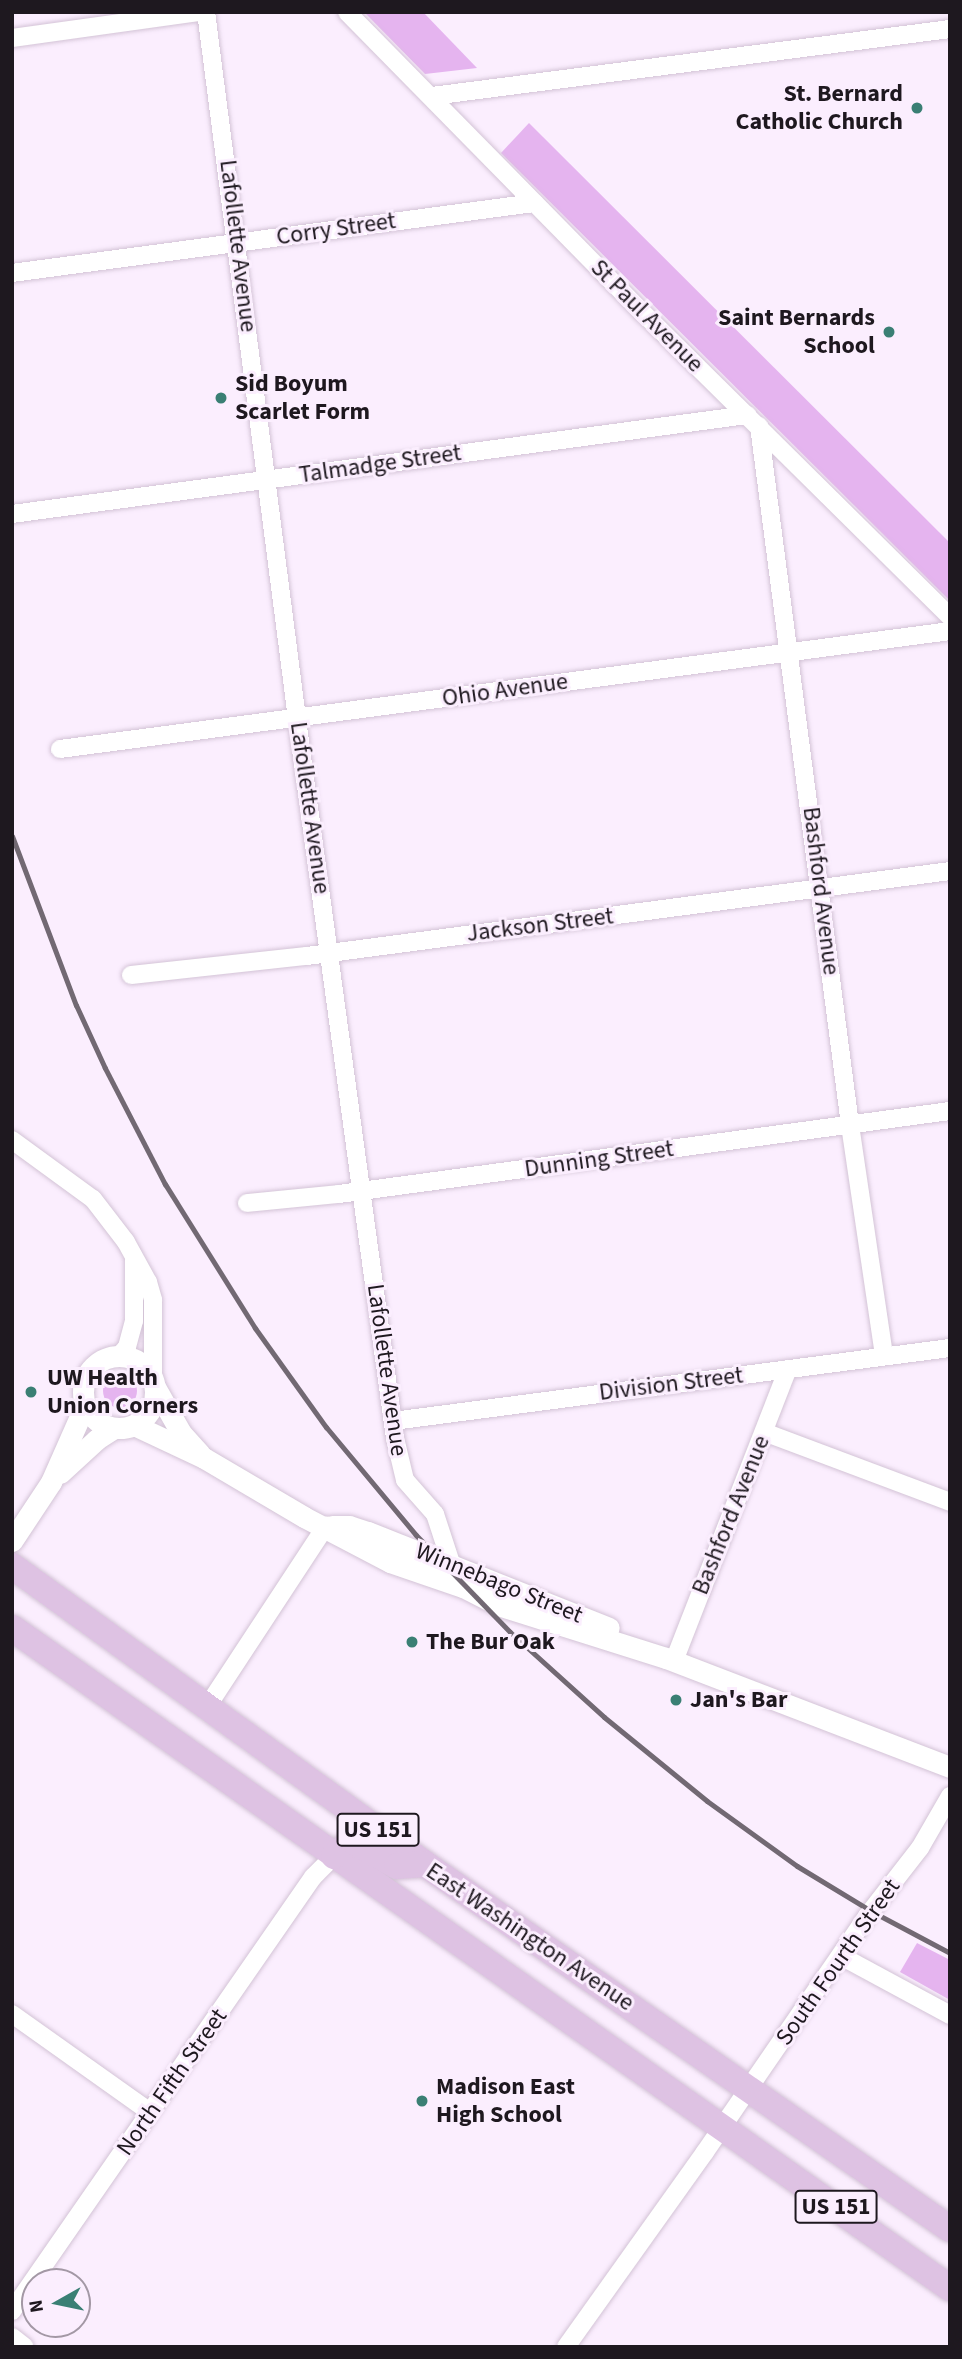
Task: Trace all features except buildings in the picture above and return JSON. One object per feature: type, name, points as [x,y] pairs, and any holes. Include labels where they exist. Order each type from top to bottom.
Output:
[{"type":"main road","name":"East Washington Avenue","points":[[12,1566],[425,1864],[750,2087],[950,2229]]},
{"type":"main road","name":"East Washington Avenue","points":[[12,1628],[950,2288]]},
{"type":"main road","points":[[334,1856],[352,1841],[397,1866],[425,1864]]},
{"type":"street","points":[[12,38],[200,12]]},
{"type":"street","name":"Lafollette Avenue","points":[[206,12],[238,243],[297,718],[393,1421],[405,1480],[435,1514],[449,1562],[463,1587]]},
{"type":"street","name":"St Paul Avenue","points":[[347,12],[534,203],[950,617]]},
{"type":"street","points":[[432,96],[950,29]]},
{"type":"street","name":"Corry Street","points":[[12,273],[534,203]]},
{"type":"street","name":"Talmadge Street","points":[[12,514],[266,479],[753,421]]},
{"type":"street","name":"Bashford Avenue","points":[[753,421],[789,652],[850,1125],[884,1356]]},
{"type":"street","name":"Ohio Avenue","points":[[60,749],[950,631]]},
{"type":"street","name":"Jackson Street","points":[[131,975],[330,952],[950,871]]},
{"type":"street","name":"Dunning Street","points":[[247,1203],[363,1191],[950,1111]]},
{"type":"street","name":"Winnebago Street","points":[[12,1140],[93,1199],[117,1228],[148,1282],[153,1300],[154,1385],[181,1433],[204,1458]]},
{"type":"street","points":[[119,1356],[127,1347],[134,1321],[134,1257]]},
{"type":"street","name":"Division Street","points":[[393,1421],[950,1348]]},
{"type":"street","points":[[51,1482],[97,1439],[124,1426],[150,1409],[154,1385],[141,1363],[119,1356],[101,1360],[86,1376],[83,1395],[85,1405],[96,1420],[124,1426]]},
{"type":"street","name":"Bashford Avenue","points":[[670,1660],[788,1369]]},
{"type":"street","points":[[12,1541],[51,1482],[85,1405]]},
{"type":"street","name":"Winnebago Street","points":[[124,1426],[204,1458],[304,1517],[326,1526],[390,1562],[463,1587],[498,1605],[670,1660],[950,1766]]},
{"type":"street","points":[[764,1432],[950,1502]]},
{"type":"street","points":[[207,1707],[326,1526]]},
{"type":"street","name":"Winnebago Street","points":[[326,1526],[349,1526],[449,1562],[643,1642],[670,1660]]},
{"type":"street","name":"South Fourth Street","points":[[566,2347],[867,1916],[920,1847],[950,1796]]},
{"type":"street","name":"North Fifth Street","points":[[12,2311],[313,1877],[334,1856]]},
{"type":"street","points":[[841,1956],[950,2015]]},
{"type":"street","points":[[12,2014],[150,2112]]},
{"type":"street","points":[[12,2337],[25,2347]]},
{"type":"shaded area","points":[[423,12],[477,68],[425,74],[365,13]]},
{"type":"shaded area","points":[[529,123],[950,543],[950,601],[501,153]]},
{"type":"shaded area","points":[[120,1374],[132,1379],[137,1391],[132,1403],[120,1408],[108,1403],[103,1391],[108,1379]]},
{"type":"shaded area","points":[[917,1943],[950,1960],[950,2000],[900,1972]]},
{"type":"railway","points":[[12,836],[76,1005],[165,1184],[255,1328],[326,1427],[416,1535],[510,1632],[604,1717],[707,1801],[797,1866],[871,1911],[950,1953]]},
{"type":"place","name":"St. Bernard Catholic Church","points":[[917,108]]},
{"type":"place","name":"Saint Bernards School","points":[[889,332]]},
{"type":"place","name":"Sid Boyum Scarlet Form","points":[[221,398]]},
{"type":"place","name":"UW Health Union Corners","points":[[31,1392]]},
{"type":"place","name":"The Bur Oak","points":[[412,1642]]},
{"type":"place","name":"Jan's Bar","points":[[676,1700]]},
{"type":"place","name":"Madison East High School","points":[[422,2101]]}]
